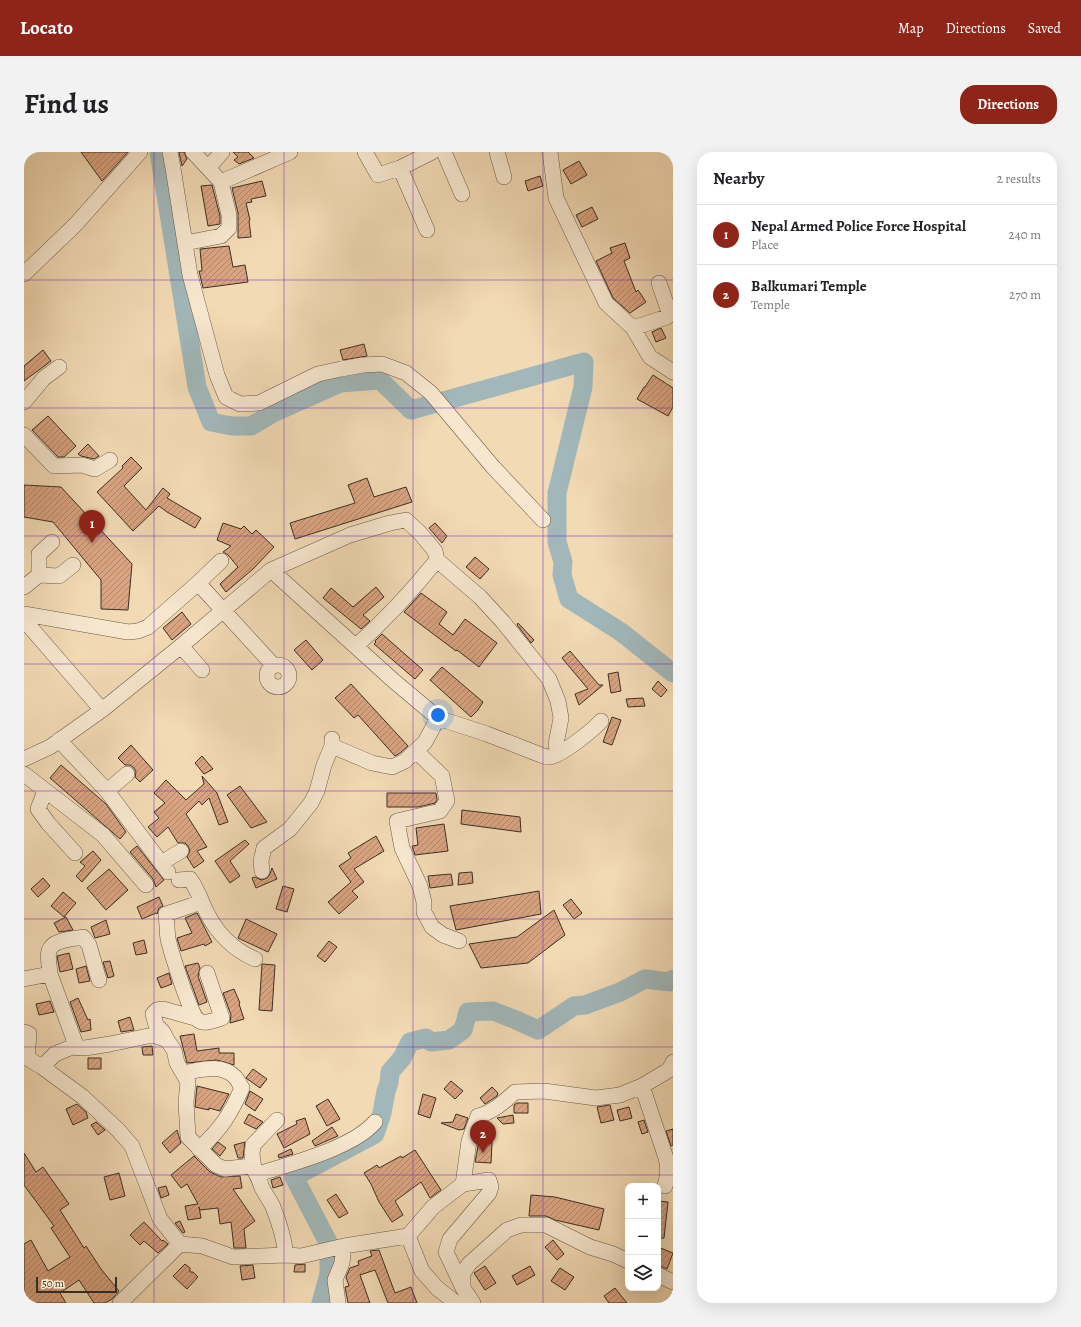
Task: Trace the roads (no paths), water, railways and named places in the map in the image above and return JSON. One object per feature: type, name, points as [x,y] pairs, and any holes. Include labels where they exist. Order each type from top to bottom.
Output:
[{"type":"street","points":[[24,274],[75,225],[140,152]]},
{"type":"street","points":[[170,152],[190,275],[217,374],[226,397],[240,404],[259,403],[318,374],[364,365],[382,364],[406,374],[431,393],[442,408],[493,467],[543,520]]},
{"type":"street","points":[[185,243],[221,236],[229,228],[229,214],[221,182],[193,152]]},
{"type":"street","points":[[208,168],[222,152]]},
{"type":"street","points":[[221,182],[290,152]]},
{"type":"street","points":[[365,152],[378,176],[400,168],[432,152]]},
{"type":"street","points":[[444,152],[462,194]]},
{"type":"street","points":[[497,152],[504,177]]},
{"type":"street","points":[[550,152],[556,198],[606,303],[633,328],[650,357],[673,372]]},
{"type":"street","points":[[400,168],[427,230]]},
{"type":"street","points":[[633,328],[667,316],[669,312],[659,283]]},
{"type":"street","points":[[24,402],[44,378],[60,367]]},
{"type":"street","points":[[24,435],[54,466],[82,465],[95,469],[110,460]]},
{"type":"street","points":[[24,759],[50,747],[102,710],[271,570],[350,536],[390,523],[406,520],[435,550],[437,560],[480,597],[503,622],[549,679],[558,701],[561,718],[556,744],[558,754]]},
{"type":"street","points":[[39,575],[39,554],[52,542]]},
{"type":"street","points":[[356,646],[380,624],[423,578],[437,560]]},
{"type":"street","points":[[25,620],[128,632],[138,631],[148,627],[221,561]]},
{"type":"street","points":[[24,587],[39,575],[59,576],[72,565]]},
{"type":"street","points":[[271,570],[395,682],[438,718],[549,757],[558,754],[594,730],[601,721]]},
{"type":"street","points":[[198,583],[274,666]]},
{"type":"street","points":[[25,620],[102,710]]},
{"type":"street","points":[[181,646],[202,670]]},
{"type":"street","points":[[262,871],[261,861],[264,848],[290,828],[311,803],[317,791],[332,743],[372,762],[392,767],[405,761],[425,742],[438,718]]},
{"type":"street","points":[[59,740],[107,791],[169,872],[190,879],[196,887],[207,913],[222,936],[243,954],[255,959]]},
{"type":"street","points":[[416,751],[442,776],[447,801],[440,811],[397,821],[402,848],[420,886],[424,902],[424,912],[432,927],[443,936],[459,941]]},
{"type":"street","points":[[24,774],[45,792],[103,835],[146,885]]},
{"type":"street","points":[[107,791],[127,774]]},
{"type":"street","points":[[45,792],[38,809],[48,823],[75,853]]},
{"type":"street","points":[[169,872],[181,851]]},
{"type":"street","points":[[195,1018],[168,938],[166,914],[202,902]]},
{"type":"street","points":[[77,1048],[50,974],[49,951],[53,945],[63,941],[83,937],[90,945],[99,980]]},
{"type":"street","points":[[207,973],[222,1018],[200,1022],[195,1018],[163,1009],[157,1010],[153,1014],[156,1025],[174,1050],[177,1064],[188,1082],[186,1109],[188,1137],[216,1165],[225,1169],[251,1166],[256,1172]]},
{"type":"street","points":[[24,979],[50,974]]},
{"type":"street","points":[[24,1032],[29,1034],[27,1058],[83,1096],[132,1146],[160,1219],[180,1244],[202,1246],[233,1257],[286,1255],[300,1256],[344,1246],[408,1236],[433,1207],[463,1184],[488,1180],[492,1187],[489,1193],[450,1238],[446,1252],[463,1288],[473,1303]]},
{"type":"street","points":[[42,1067],[55,1054],[72,1047],[77,1048],[110,1044],[148,1036],[156,1036],[167,1040]]},
{"type":"street","points":[[463,1184],[469,1142],[478,1116],[487,1114],[501,1105],[515,1092],[544,1091],[596,1098],[620,1095],[642,1086],[669,1070],[673,1062]]},
{"type":"street","points":[[183,1073],[206,1068],[222,1069],[236,1077],[242,1088],[229,1116],[215,1134],[199,1149]]},
{"type":"street","points":[[642,1086],[668,1167],[668,1177],[665,1186]]},
{"type":"street","points":[[277,1120],[253,1145],[252,1154],[256,1172],[278,1222],[284,1240],[286,1255]]},
{"type":"street","points":[[256,1172],[314,1157],[354,1139],[376,1122]]},
{"type":"street","points":[[463,1288],[463,1273],[469,1264],[507,1230],[521,1225],[546,1225],[590,1247],[613,1254],[625,1260]]},
{"type":"street","points":[[408,1236],[422,1271],[437,1288],[456,1303]]},
{"type":"street","points":[[120,1303],[180,1244]]},
{"type":"street","points":[[338,1303],[335,1280],[342,1263],[344,1246]]},
{"type":"street","points":[[661,1276],[673,1282]]},
{"type":"waterway","points":[[159,152],[197,387],[211,422],[232,426],[251,426],[273,413],[340,383],[380,380],[411,410],[584,362],[583,387],[557,493],[557,542],[563,562],[562,575],[569,599],[621,632],[673,673]]},
{"type":"waterway","points":[[321,1303],[329,1274],[329,1244],[294,1177],[375,1134],[382,1113],[390,1072],[402,1058],[410,1042],[426,1038],[431,1042],[449,1040],[463,1030],[468,1012],[493,1011],[538,1030],[574,1006],[585,1005],[620,992],[645,979],[670,982],[673,979]]},
{"type":"place","name":"Nepal Armed Police Force Hospital","points":[[92,543]]},
{"type":"place","name":"Balkumari Temple","points":[[483,1153]]}]
